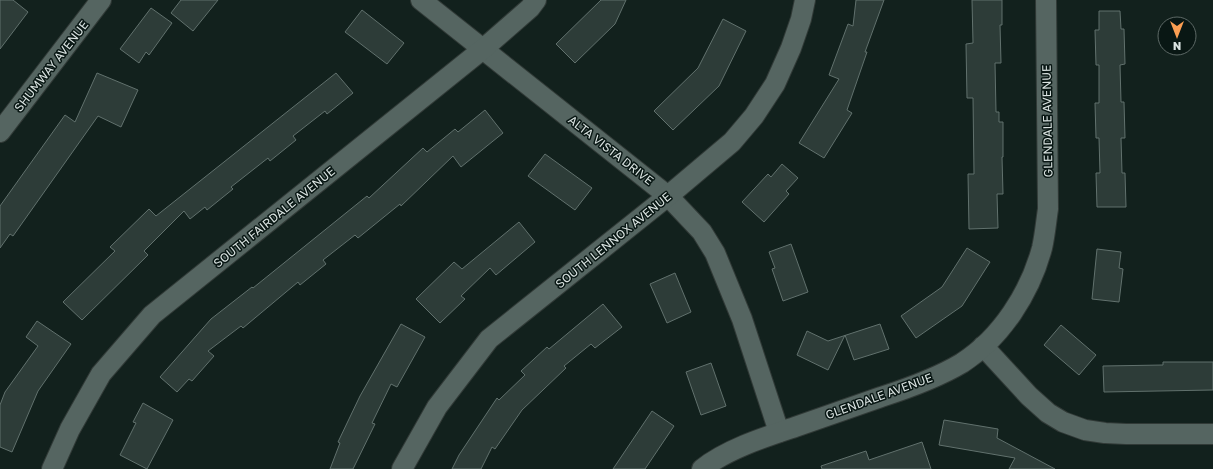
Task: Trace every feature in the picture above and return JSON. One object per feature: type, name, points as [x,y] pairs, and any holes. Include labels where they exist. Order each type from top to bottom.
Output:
[{"type":"street","name":"SHUMWAY AVENUE","points":[[0,132],[101,0]]},
{"type":"street","name":"ALTA VISTA DRIVE","points":[[421,0],[668,196],[702,232],[715,253],[742,319],[779,432]]},
{"type":"street","name":"SOUTH FAIRDALE AVENUE","points":[[52,469],[70,429],[101,374],[152,316],[483,49],[530,8],[536,0]]},
{"type":"street","name":"SOUTH LENNOX AVENUE","points":[[402,469],[437,407],[489,339],[668,196],[732,142],[754,116],[775,84],[791,48],[801,19],[805,0]]},
{"type":"street","name":"GLENDALE AVENUE","points":[[702,469],[710,463],[744,446],[779,432],[914,386],[941,374],[962,362],[983,346],[1014,311],[1028,287],[1040,255],[1048,209],[1046,0]]},
{"type":"street","points":[[983,346],[1029,396],[1048,413],[1063,422],[1085,430],[1105,433],[1213,434]]},
{"type":"building","points":[[0,0],[13,0],[28,12],[0,49]]},
{"type":"building","points":[[181,0],[218,0],[193,31],[171,13]]},
{"type":"building","points":[[601,0],[626,0],[615,24],[575,63],[556,44]]},
{"type":"building","points":[[856,0],[884,0],[865,52],[867,52],[847,110],[852,113],[824,158],[799,143],[839,79],[829,75],[848,24],[853,26]]},
{"type":"building","points":[[972,0],[1002,0],[1002,25],[1000,25],[1001,63],[995,63],[996,112],[999,112],[999,122],[1003,122],[1003,194],[997,194],[998,228],[969,229],[968,174],[974,174],[973,98],[967,98],[966,44],[973,43]]},
{"type":"building","points":[[151,8],[172,23],[149,55],[146,52],[139,63],[120,49]]},
{"type":"building","points":[[362,10],[404,43],[387,64],[345,32]]},
{"type":"building","points":[[1099,11],[1120,11],[1121,29],[1124,29],[1125,64],[1120,65],[1121,102],[1124,102],[1125,138],[1121,138],[1122,173],[1125,173],[1126,207],[1097,207],[1096,173],[1100,173],[1099,138],[1096,138],[1095,103],[1099,103],[1099,65],[1096,65],[1095,30],[1099,30]]},
{"type":"building","points":[[723,19],[746,31],[719,86],[673,130],[654,111],[698,68]]},
{"type":"building","points":[[97,73],[138,90],[121,127],[98,116],[13,236],[10,234],[0,248],[0,206],[65,115],[75,122]]},
{"type":"building","points":[[336,73],[353,93],[327,114],[325,111],[293,136],[296,140],[270,161],[268,158],[231,187],[233,189],[207,210],[205,207],[190,219],[184,211],[144,251],[148,255],[82,320],[63,302],[115,251],[110,247],[149,209],[156,216]]},
{"type":"building","points":[[485,110],[503,133],[461,167],[453,156],[401,206],[400,204],[358,238],[355,235],[323,260],[326,264],[300,285],[298,282],[243,328],[241,326],[208,351],[214,356],[192,381],[189,379],[177,392],[160,377],[211,319],[252,287],[253,288],[367,196],[369,198],[423,148],[427,152],[455,129],[458,132]]},
{"type":"building","points":[[545,154],[592,188],[575,210],[528,176]]},
{"type":"building","points":[[782,164],[798,178],[786,191],[789,194],[764,222],[742,202],[768,174],[771,177]]},
{"type":"building","points":[[519,222],[535,242],[496,275],[490,268],[461,296],[465,299],[440,323],[416,299],[454,262],[462,269]]},
{"type":"building","points":[[791,244],[808,292],[783,301],[772,269],[775,268],[769,252]]},
{"type":"building","points":[[967,248],[990,262],[962,306],[916,338],[901,316],[942,287]]},
{"type":"building","points":[[1097,249],[1121,252],[1119,268],[1123,269],[1119,302],[1092,299]]},
{"type":"building","points":[[675,273],[691,312],[667,323],[650,284]]},
{"type":"building","points":[[603,304],[622,327],[595,348],[591,344],[564,366],[566,368],[522,410],[495,449],[492,447],[481,469],[452,469],[459,455],[497,398],[499,400],[525,375],[521,371],[547,347],[549,349]]},
{"type":"building","points":[[37,321],[71,344],[38,391],[12,452],[0,447],[0,405],[5,392],[38,346],[26,337]]},
{"type":"building","points":[[401,324],[425,337],[397,387],[391,384],[372,423],[375,424],[353,469],[330,469],[340,443],[338,442],[360,396]]},
{"type":"building","points":[[880,324],[889,349],[854,360],[845,335]]},
{"type":"building","points":[[1061,325],[1096,355],[1079,375],[1044,345]]},
{"type":"building","points":[[807,331],[828,341],[845,336],[828,370],[797,355]]},
{"type":"building","points":[[1163,362],[1213,362],[1213,390],[1104,392],[1103,366],[1163,365]]},
{"type":"building","points":[[711,363],[726,406],[701,415],[686,372]]},
{"type":"building","points":[[143,403],[173,420],[147,469],[120,455],[136,423],[133,422]]},
{"type":"building","points":[[652,411],[674,426],[645,469],[613,469]]},
{"type":"building","points":[[944,420],[998,429],[997,438],[1055,469],[1009,469],[1015,458],[939,445]]},
{"type":"building","points":[[922,442],[931,469],[822,469],[821,466],[866,451],[869,460]]}]
